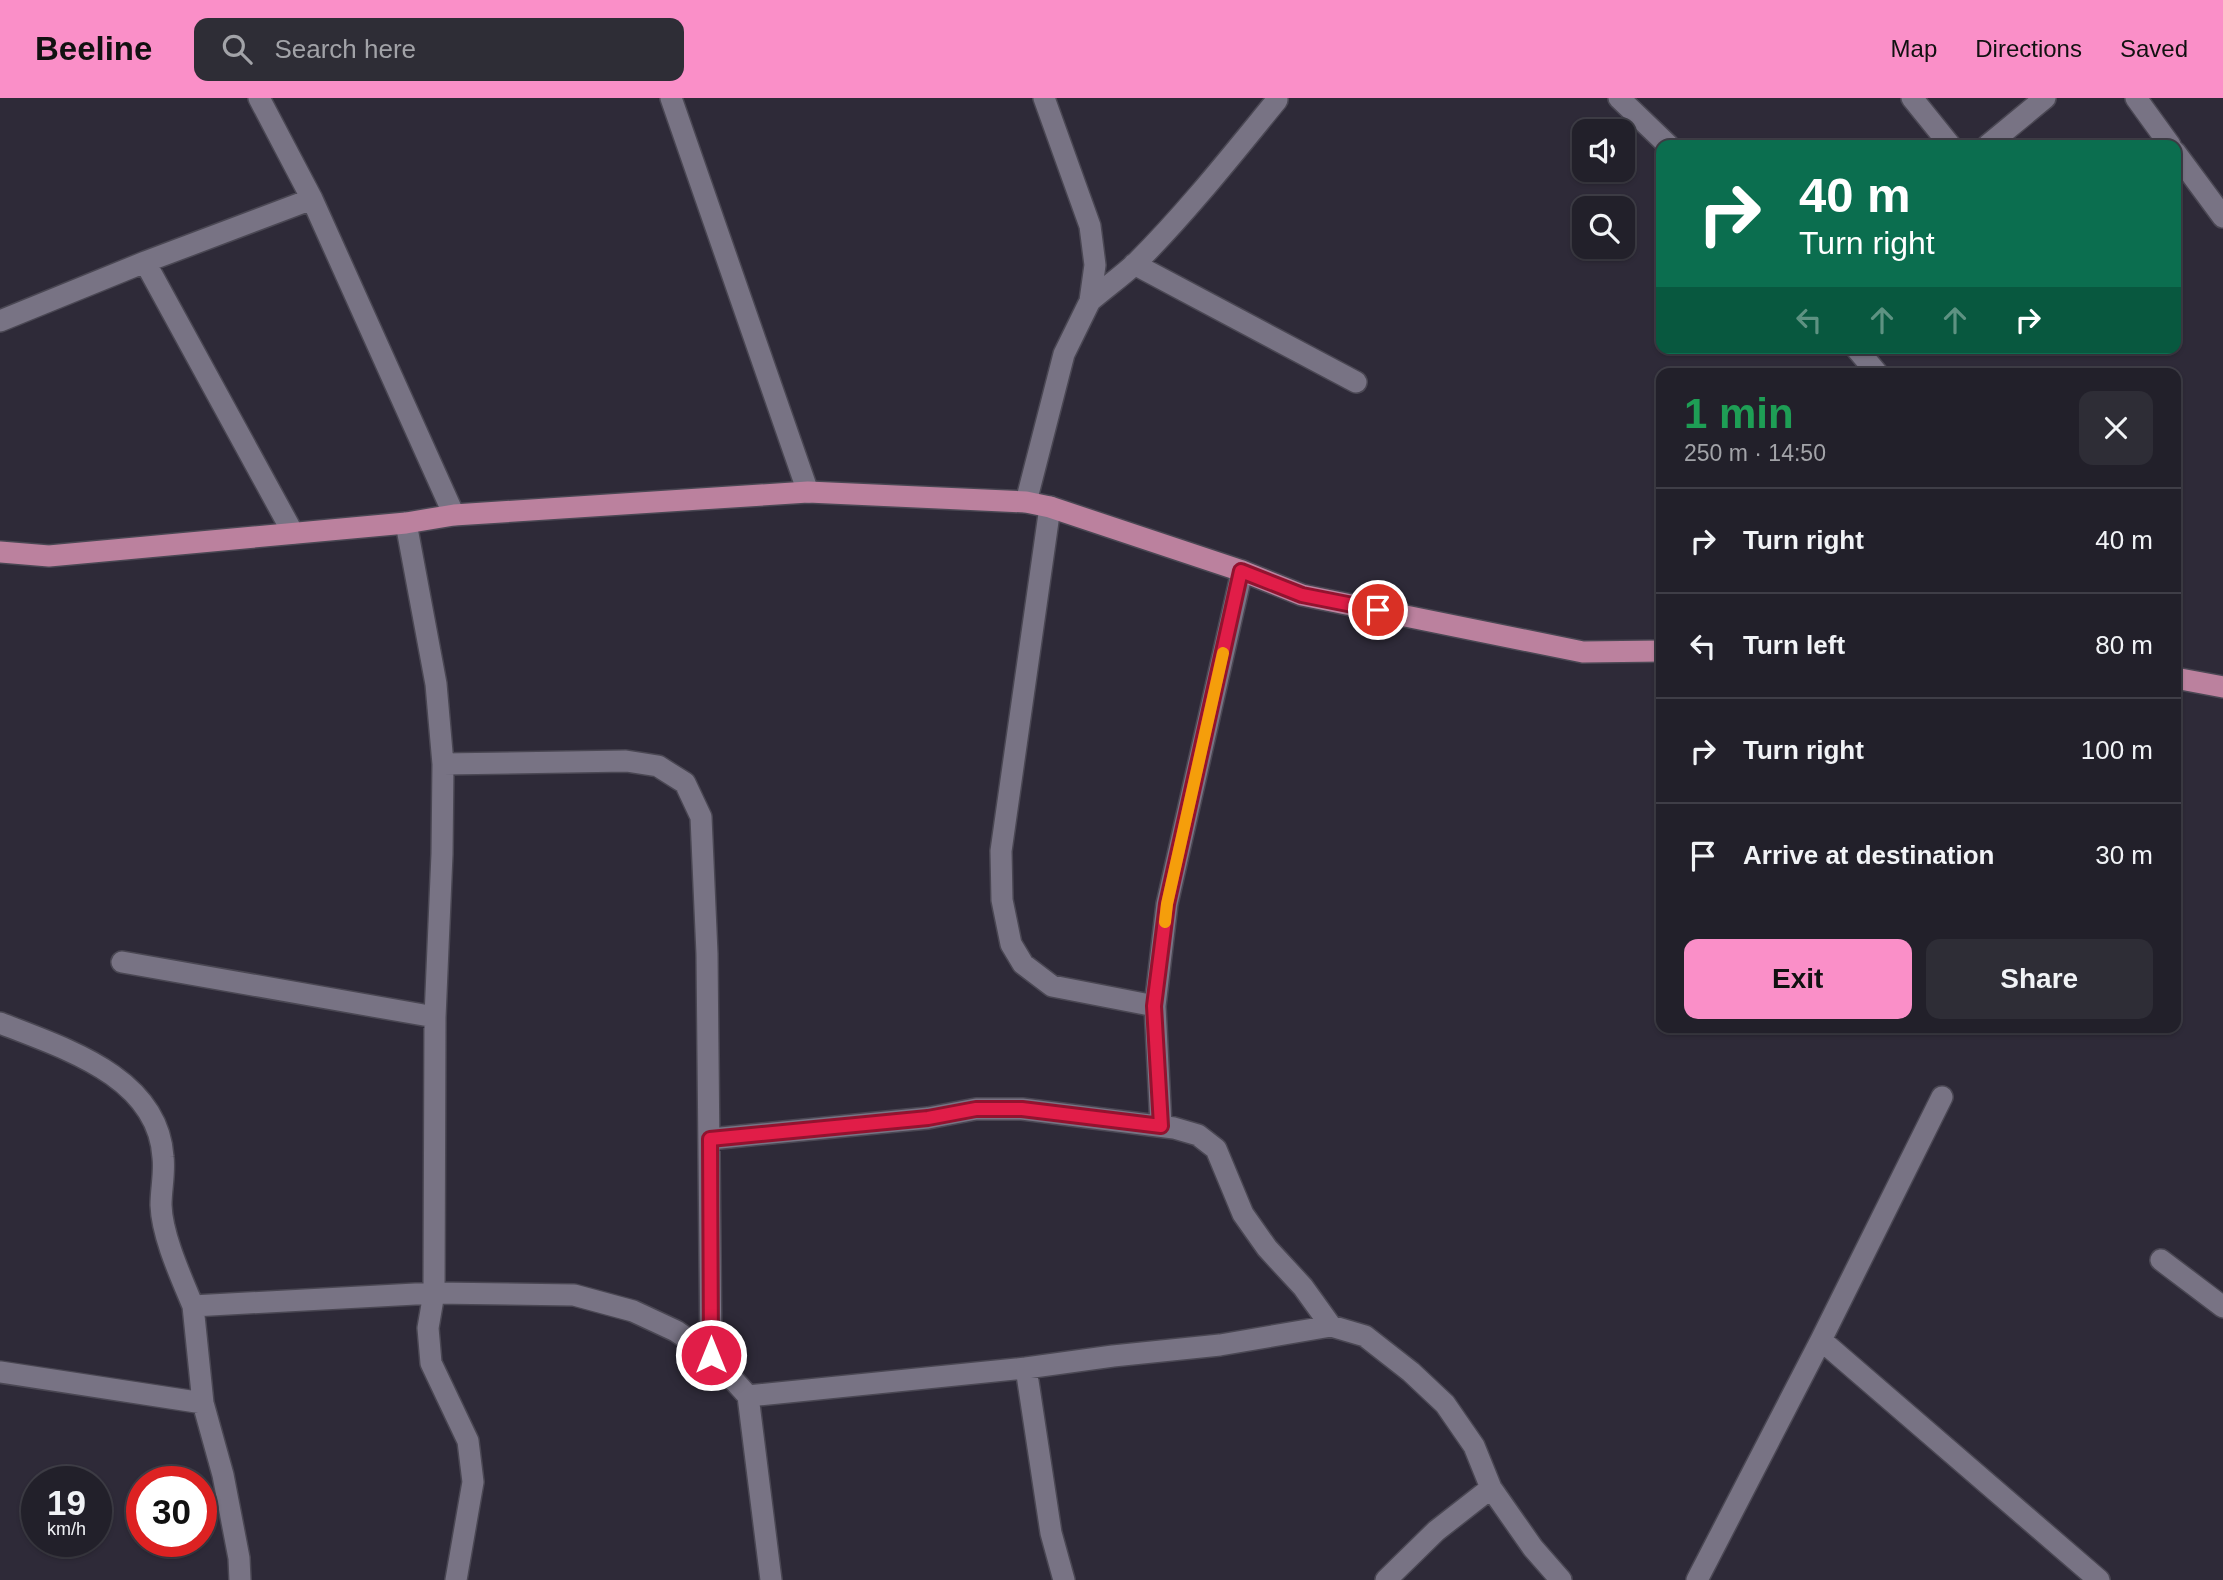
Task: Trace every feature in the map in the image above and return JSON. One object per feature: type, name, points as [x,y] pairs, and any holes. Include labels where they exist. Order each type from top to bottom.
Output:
[{"type":"main road","points":[[0,552],[49,556],[407,523],[454,515],[808,492],[1026,502],[1051,507],[1241,571],[1302,595],[1583,652],[1656,651]]},
{"type":"main road","points":[[2181,679],[2223,687]]},
{"type":"street","points":[[259,98],[312,199],[454,515]]},
{"type":"street","points":[[671,98],[808,492]]},
{"type":"street","points":[[1026,502],[1064,354],[1090,301],[1095,265],[1090,226],[1044,98]]},
{"type":"street","points":[[1619,98],[1663,140]]},
{"type":"street","points":[[1912,98],[1946,140]]},
{"type":"street","points":[[1994,140],[2045,98]]},
{"type":"street","points":[[2136,98],[2166,140]]},
{"type":"street","points":[[1090,301],[1134,264],[1210,183],[1277,100]]},
{"type":"street","points":[[2181,160],[2223,217]]},
{"type":"street","points":[[0,321],[145,262],[312,199]]},
{"type":"street","points":[[145,262],[293,533]]},
{"type":"street","points":[[1134,264],[1356,382]]},
{"type":"street","points":[[1861,354],[1873,368]]},
{"type":"street","points":[[1051,507],[1001,851],[1004,911],[1011,944],[1023,964],[1052,986],[1154,1006]]},
{"type":"street","points":[[407,523],[436,684],[443,764],[435,1017],[434,1293],[428,1328],[431,1363],[468,1441],[473,1482],[456,1580]]},
{"type":"street","points":[[1161,1126],[1154,1006],[1167,904],[1241,571]]},
{"type":"street","points":[[443,764],[626,761],[658,766],[685,783],[701,817],[707,954],[711,1355]]},
{"type":"street","points":[[122,962],[435,1017]]},
{"type":"street","points":[[0,1023],[100,1066],[122,1082],[145,1105],[157,1128],[163,1156],[161,1207],[172,1257],[193,1306],[203,1403],[223,1475],[239,1558],[240,1580]]},
{"type":"street","points":[[1697,1580],[1942,1097]]},
{"type":"street","points":[[710,1139],[928,1118],[976,1109],[1022,1109],[1161,1126],[1198,1135],[1216,1149],[1243,1214],[1267,1248],[1303,1287],[1331,1326]]},
{"type":"street","points":[[2161,1260],[2223,1307]]},
{"type":"street","points":[[193,1306],[434,1293],[574,1295],[633,1311],[676,1332],[711,1355],[748,1396],[771,1580]]},
{"type":"street","points":[[748,1396],[1027,1368],[1220,1345],[1331,1326],[1365,1336],[1411,1372],[1445,1404],[1474,1446],[1491,1488],[1533,1548],[1561,1580]]},
{"type":"street","points":[[1821,1340],[2099,1580]]},
{"type":"street","points":[[1027,1368],[1051,1533],[1064,1580]]},
{"type":"street","points":[[0,1372],[203,1403]]},
{"type":"street","points":[[1386,1580],[1436,1531],[1491,1488]]},
{"type":"slow traffic","points":[[1165,922],[1223,653]]},
{"type":"route","points":[[711,1355],[710,1139],[928,1118],[976,1109],[1022,1109],[1161,1126],[1154,1006],[1167,904],[1241,571],[1302,595],[1378,610]]}]
